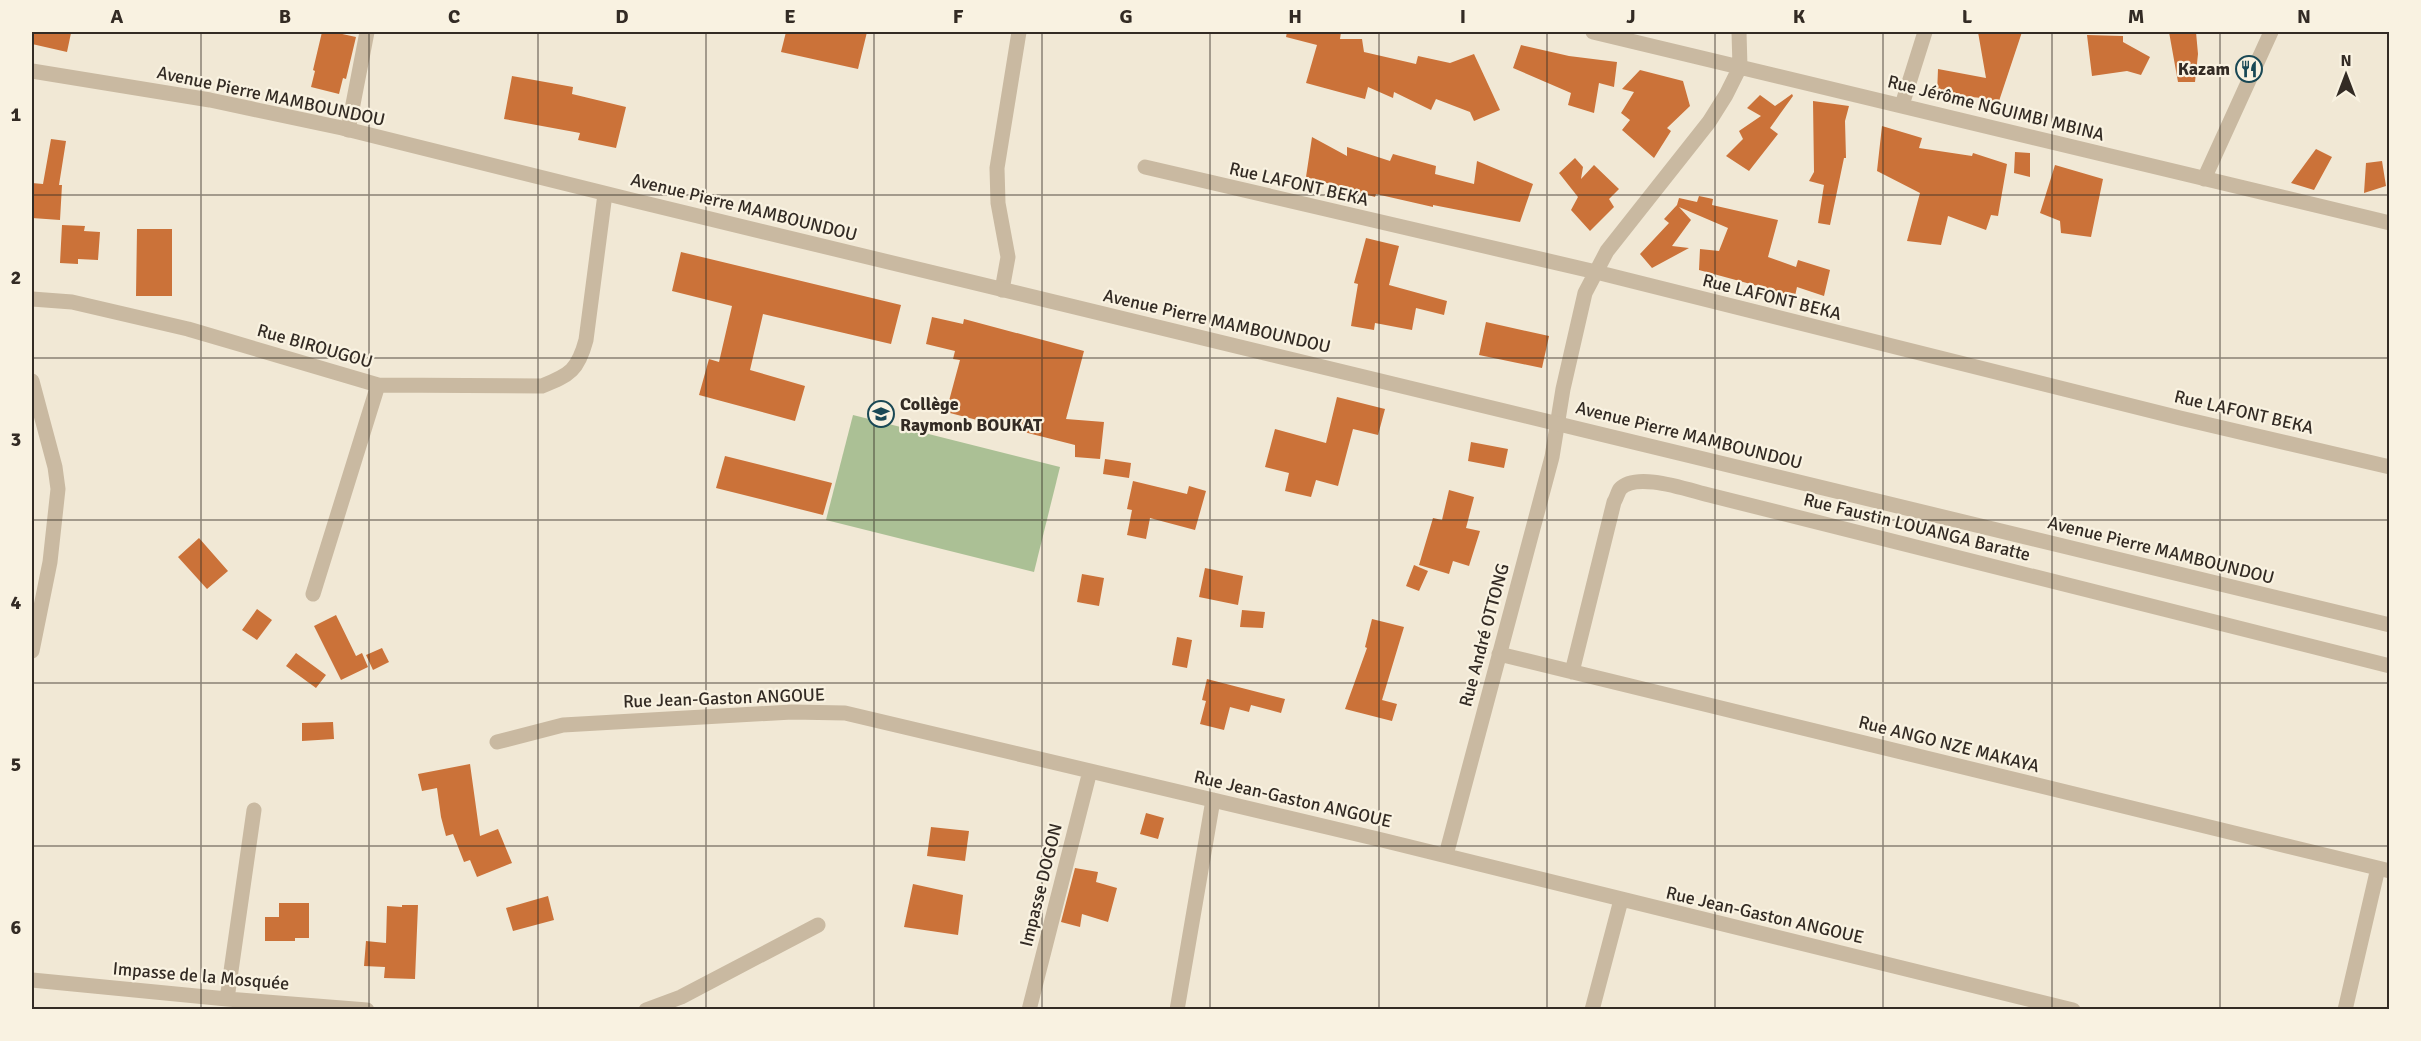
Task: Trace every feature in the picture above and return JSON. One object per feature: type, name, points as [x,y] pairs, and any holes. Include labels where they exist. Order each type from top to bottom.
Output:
[{"type":"street","points":[[348,130],[367,32]]},
{"type":"street","points":[[1002,290],[1008,257],[998,203],[997,168],[1019,32]]},
{"type":"street","name":"Rue Jérôme NGUIMBI MBINA","points":[[1593,32],[2389,222]]},
{"type":"street","points":[[1739,32],[1740,67]]},
{"type":"street","points":[[1902,105],[1925,32]]},
{"type":"street","points":[[2204,179],[2271,32]]},
{"type":"street","name":"Rue André OTTONG","points":[[1446,855],[1552,457],[1563,389],[1585,293],[1607,251],[1709,122],[1740,67]]},
{"type":"street","name":"Avenue Pierre MAMBOUNDOU","points":[[32,71],[210,100],[348,130],[2390,625]]},
{"type":"street","name":"Rue LAFONT BEKA","points":[[1145,167],[1596,272],[2180,418],[2390,467]]},
{"type":"street","name":"Rue BIROUGOU","points":[[32,299],[72,302],[188,329],[378,385],[542,386],[566,376],[581,357],[587,331],[605,194]]},
{"type":"street","points":[[32,381],[55,467],[58,489],[50,562],[32,651]]},
{"type":"street","points":[[313,594],[378,385]]},
{"type":"street","name":"Rue Faustin LOUANGA Baratte","points":[[1572,672],[1614,502],[1621,489],[1634,481],[1658,483],[1709,495],[2390,666]]},
{"type":"street","name":"Rue ANGO NZE MAKAYA","points":[[1499,654],[2384,870]]},
{"type":"street","name":"Rue Jean-Gaston ANGOUE","points":[[497,742],[538,730],[575,724],[792,712],[845,713],[1446,855],[2073,1010]]},
{"type":"street","name":"Impasse DOGON","points":[[1029,1010],[1090,771]]},
{"type":"street","points":[[1177,1010],[1213,800]]},
{"type":"street","points":[[227,999],[254,810]]},
{"type":"street","points":[[2345,1010],[2384,870]]},
{"type":"street","points":[[1592,1010],[1621,900]]},
{"type":"street","points":[[646,1010],[681,997],[818,925]]},
{"type":"street","name":"Impasse de la Mosquée","points":[[32,980],[367,1010]]},
{"type":"green space","points":[[853,415],[1060,467],[1034,572],[826,520]]},
{"type":"building","points":[[32,32],[71,33],[67,52],[32,44]]},
{"type":"building","points":[[322,32],[356,37],[346,79],[343,78],[339,94],[311,87]]},
{"type":"building","points":[[786,32],[867,32],[858,69],[781,52]]},
{"type":"building","points":[[1287,32],[1341,32],[1340,39],[1362,39],[1364,52],[1416,64],[1418,56],[1450,63],[1474,54],[1500,110],[1474,121],[1470,112],[1436,99],[1431,110],[1394,92],[1393,98],[1368,87],[1365,99],[1306,83],[1317,45],[1286,37]]},
{"type":"building","points":[[1978,32],[2022,32],[1996,110],[1982,107],[1982,98],[1937,94],[1938,69],[1986,78]]},
{"type":"building","points":[[2169,32],[2196,32],[2198,54],[2195,82],[2178,82]]},
{"type":"building","points":[[2087,35],[2123,36],[2123,42],[2150,57],[2141,75],[2127,71],[2092,76]]},
{"type":"building","points":[[1521,45],[1569,56],[1617,62],[1614,87],[1599,83],[1594,113],[1568,105],[1571,93],[1513,68]]},
{"type":"building","points":[[1640,70],[1683,81],[1690,106],[1667,128],[1671,131],[1654,158],[1622,130],[1630,120],[1621,113],[1634,92],[1622,89]]},
{"type":"building","points":[[512,76],[573,87],[572,94],[626,107],[616,148],[578,140],[580,133],[504,119]]},
{"type":"building","points":[[1792,94],[1793,96],[1770,128],[1778,134],[1749,171],[1726,156],[1743,139],[1739,131],[1761,116],[1747,108],[1760,95],[1775,106]]},
{"type":"building","points":[[1813,101],[1849,106],[1845,121],[1846,158],[1844,158],[1830,225],[1818,223],[1824,185],[1809,181],[1814,172]]},
{"type":"building","points":[[1882,126],[1922,138],[1919,148],[1972,156],[1973,153],[2007,164],[1998,216],[1991,215],[1986,230],[1948,216],[1941,245],[1907,241],[1920,193],[1877,171]]},
{"type":"building","points":[[1312,137],[1347,156],[1347,147],[1390,161],[1393,154],[1436,166],[1435,174],[1474,184],[1477,161],[1533,184],[1520,222],[1433,205],[1433,207],[1376,194],[1375,197],[1306,177]]},
{"type":"building","points":[[51,139],[66,141],[59,185],[62,185],[60,220],[32,218],[32,183],[43,184]]},
{"type":"building","points":[[2316,149],[2332,157],[2314,190],[2291,183]]},
{"type":"building","points":[[2015,152],[2030,153],[2030,177],[2014,173]]},
{"type":"building","points":[[1575,158],[1583,167],[1581,179],[1594,165],[1619,189],[1609,199],[1614,207],[1590,231],[1571,210],[1578,197],[1559,173]]},
{"type":"building","points":[[2382,161],[2386,186],[2364,193],[2366,163]]},
{"type":"building","points":[[2055,165],[2103,179],[2091,237],[2061,233],[2060,221],[2040,213]]},
{"type":"building","points":[[1699,196],[1713,199],[1712,205],[1778,220],[1768,257],[1796,267],[1798,260],[1830,270],[1824,296],[1797,287],[1795,296],[1699,270],[1700,249],[1719,251],[1728,228],[1679,207],[1691,220],[1672,246],[1689,248],[1652,268],[1640,254],[1669,223],[1664,219],[1677,205],[1679,198],[1697,202]]},
{"type":"building","points":[[62,225],[85,226],[84,231],[100,232],[98,260],[78,259],[78,264],[60,263]]},
{"type":"building","points":[[137,229],[172,229],[172,296],[136,296]]},
{"type":"building","points":[[1366,238],[1399,246],[1389,285],[1447,301],[1444,315],[1416,308],[1412,330],[1375,323],[1374,330],[1351,326],[1358,284],[1354,283]]},
{"type":"building","points":[[681,252],[901,305],[891,344],[763,314],[750,370],[805,386],[795,421],[699,395],[709,359],[719,362],[732,306],[672,291]]},
{"type":"building","points":[[932,317],[963,324],[964,319],[1084,351],[1066,419],[1104,422],[1100,459],[1075,457],[1075,445],[946,412],[960,360],[953,359],[955,351],[926,344]]},
{"type":"building","points":[[1486,322],[1549,336],[1542,368],[1479,355]]},
{"type":"building","points":[[1337,397],[1385,409],[1378,435],[1353,429],[1338,486],[1316,480],[1311,497],[1285,491],[1289,473],[1265,467],[1275,429],[1326,443]]},
{"type":"building","points":[[1471,442],[1508,449],[1504,468],[1468,461]]},
{"type":"building","points":[[725,456],[832,483],[823,515],[716,488]]},
{"type":"building","points":[[1105,459],[1131,463],[1129,478],[1103,474]]},
{"type":"building","points":[[1133,481],[1187,494],[1189,486],[1206,491],[1195,530],[1150,518],[1146,539],[1127,535],[1132,510],[1127,509]]},
{"type":"building","points":[[1449,490],[1474,497],[1466,528],[1480,531],[1469,566],[1453,561],[1449,574],[1419,565],[1433,518],[1442,520]]},
{"type":"building","points":[[199,538],[228,571],[207,589],[178,557]]},
{"type":"building","points":[[1414,565],[1428,571],[1419,591],[1406,586]]},
{"type":"building","points":[[1205,568],[1243,576],[1238,605],[1199,597]]},
{"type":"building","points":[[1082,574],[1104,578],[1099,606],[1077,602]]},
{"type":"building","points":[[257,609],[272,620],[257,640],[242,630]]},
{"type":"building","points":[[1242,610],[1265,612],[1263,628],[1240,627]]},
{"type":"building","points":[[336,615],[356,656],[362,653],[368,667],[341,680],[314,626]]},
{"type":"building","points":[[1372,619],[1404,627],[1382,700],[1397,704],[1392,721],[1345,709],[1367,648],[1365,647]]},
{"type":"building","points":[[1177,637],[1192,640],[1187,668],[1172,665]]},
{"type":"building","points":[[382,648],[389,662],[373,670],[366,655]]},
{"type":"building","points":[[296,653],[326,675],[316,688],[286,666]]},
{"type":"building","points":[[1207,679],[1285,699],[1281,713],[1251,705],[1249,712],[1230,707],[1224,730],[1200,724],[1206,701],[1202,700]]},
{"type":"building","points":[[333,722],[334,739],[302,741],[302,723]]},
{"type":"building","points":[[470,764],[480,836],[498,829],[512,863],[477,877],[470,860],[464,862],[453,834],[446,836],[437,788],[422,791],[418,774]]},
{"type":"building","points":[[1146,813],[1164,818],[1158,839],[1140,834]]},
{"type":"building","points":[[931,827],[969,831],[965,861],[927,856]]},
{"type":"building","points":[[1075,868],[1098,872],[1096,882],[1117,888],[1108,922],[1082,914],[1080,927],[1061,922]]},
{"type":"building","points":[[913,884],[963,895],[958,935],[904,927]]},
{"type":"building","points":[[548,896],[554,920],[513,931],[506,908]]},
{"type":"building","points":[[279,903],[309,903],[309,938],[295,938],[295,941],[265,941],[265,917],[279,917]]},
{"type":"building","points":[[402,905],[418,905],[415,979],[384,978],[385,967],[364,966],[366,941],[386,943],[387,906],[402,907]]},
{"type":"place","name":"Kazam","points":[[2249,69]]},
{"type":"place","name":"Collège Raymonb BOUKAT","points":[[881,414]]}]
